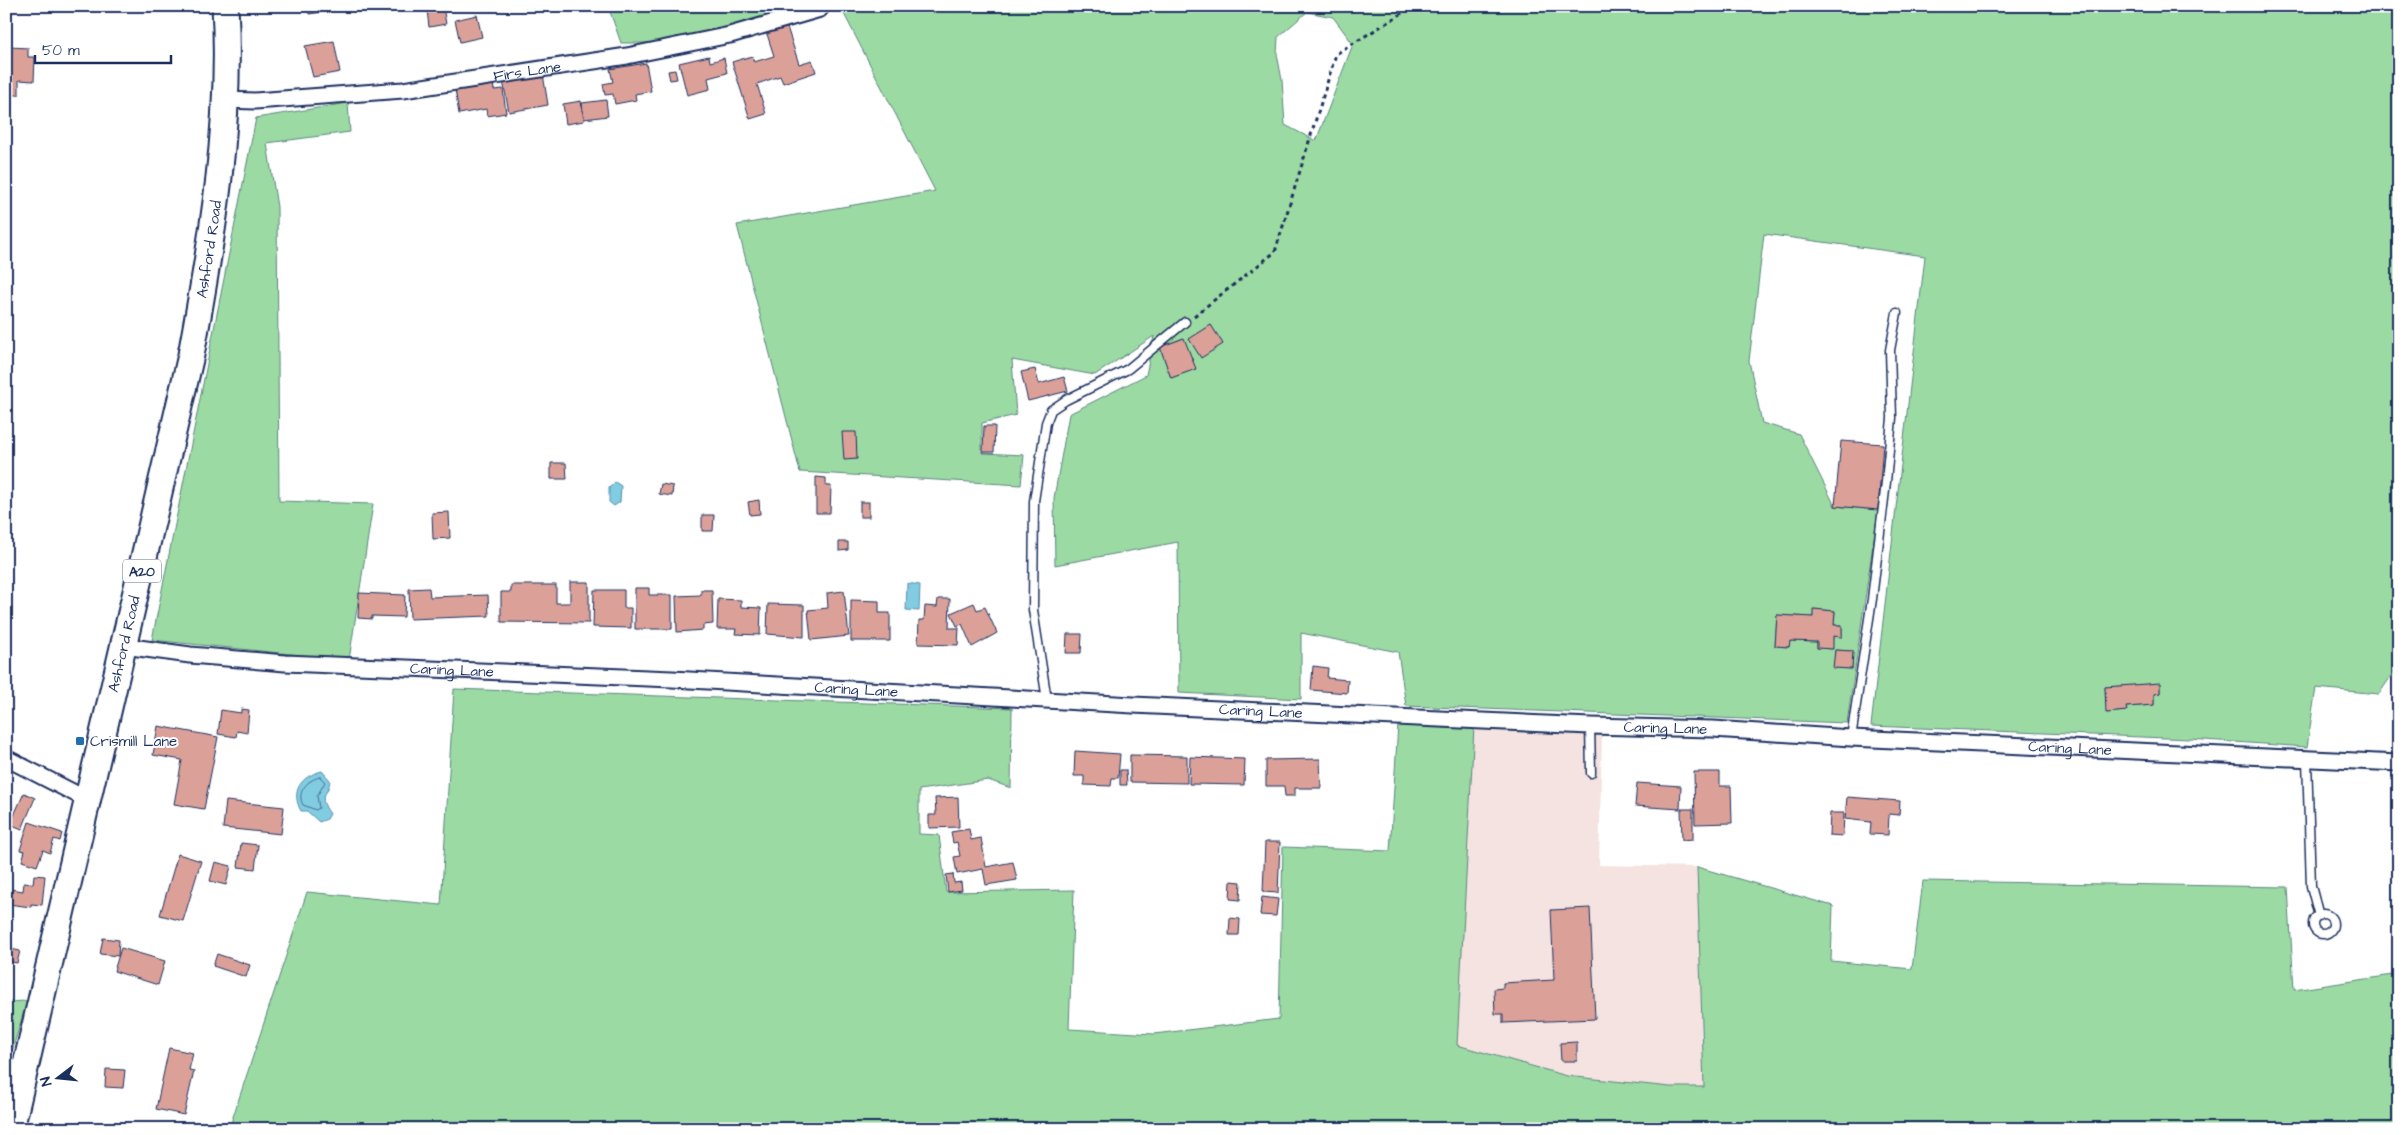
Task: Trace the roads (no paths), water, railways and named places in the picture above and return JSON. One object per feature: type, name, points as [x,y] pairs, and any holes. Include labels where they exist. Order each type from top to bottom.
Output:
[{"type":"main road","name":"Ashford Road","points":[[11,1129],[163,481],[201,304],[218,190],[224,100],[225,6]]},
{"type":"street","name":"Firs Lane","points":[[224,100],[284,100],[403,90],[617,58],[730,35],[820,9],[822,6]]},
{"type":"street","name":"Caring Lane","points":[[124,646],[181,654],[285,663],[672,679],[1047,700],[1590,726],[1713,729],[1852,738],[2399,763]]},
{"type":"street","points":[[6,758],[88,800]]},
{"type":"lane","points":[[1852,738],[1872,599],[1886,482],[1892,418],[1890,350],[1897,312]]},
{"type":"lane","points":[[1047,700],[1033,610],[1034,501],[1046,423],[1051,410],[1066,400],[1128,368],[1185,322]]},
{"type":"lane","points":[[1590,726],[1591,773]]},
{"type":"lane","points":[[2308,759],[2311,886],[2319,916]]},
{"type":"water","points":[[615,482],[621,486],[620,502],[614,506],[609,502],[609,488]]},
{"type":"water","points":[[907,583],[920,585],[919,611],[906,610]]},
{"type":"water","points":[[322,771],[330,780],[323,799],[330,814],[327,819],[319,822],[307,811],[301,811],[298,804],[297,791],[308,777]]},
{"type":"place","name":"Crismill Lane","points":[[80,741]]}]
